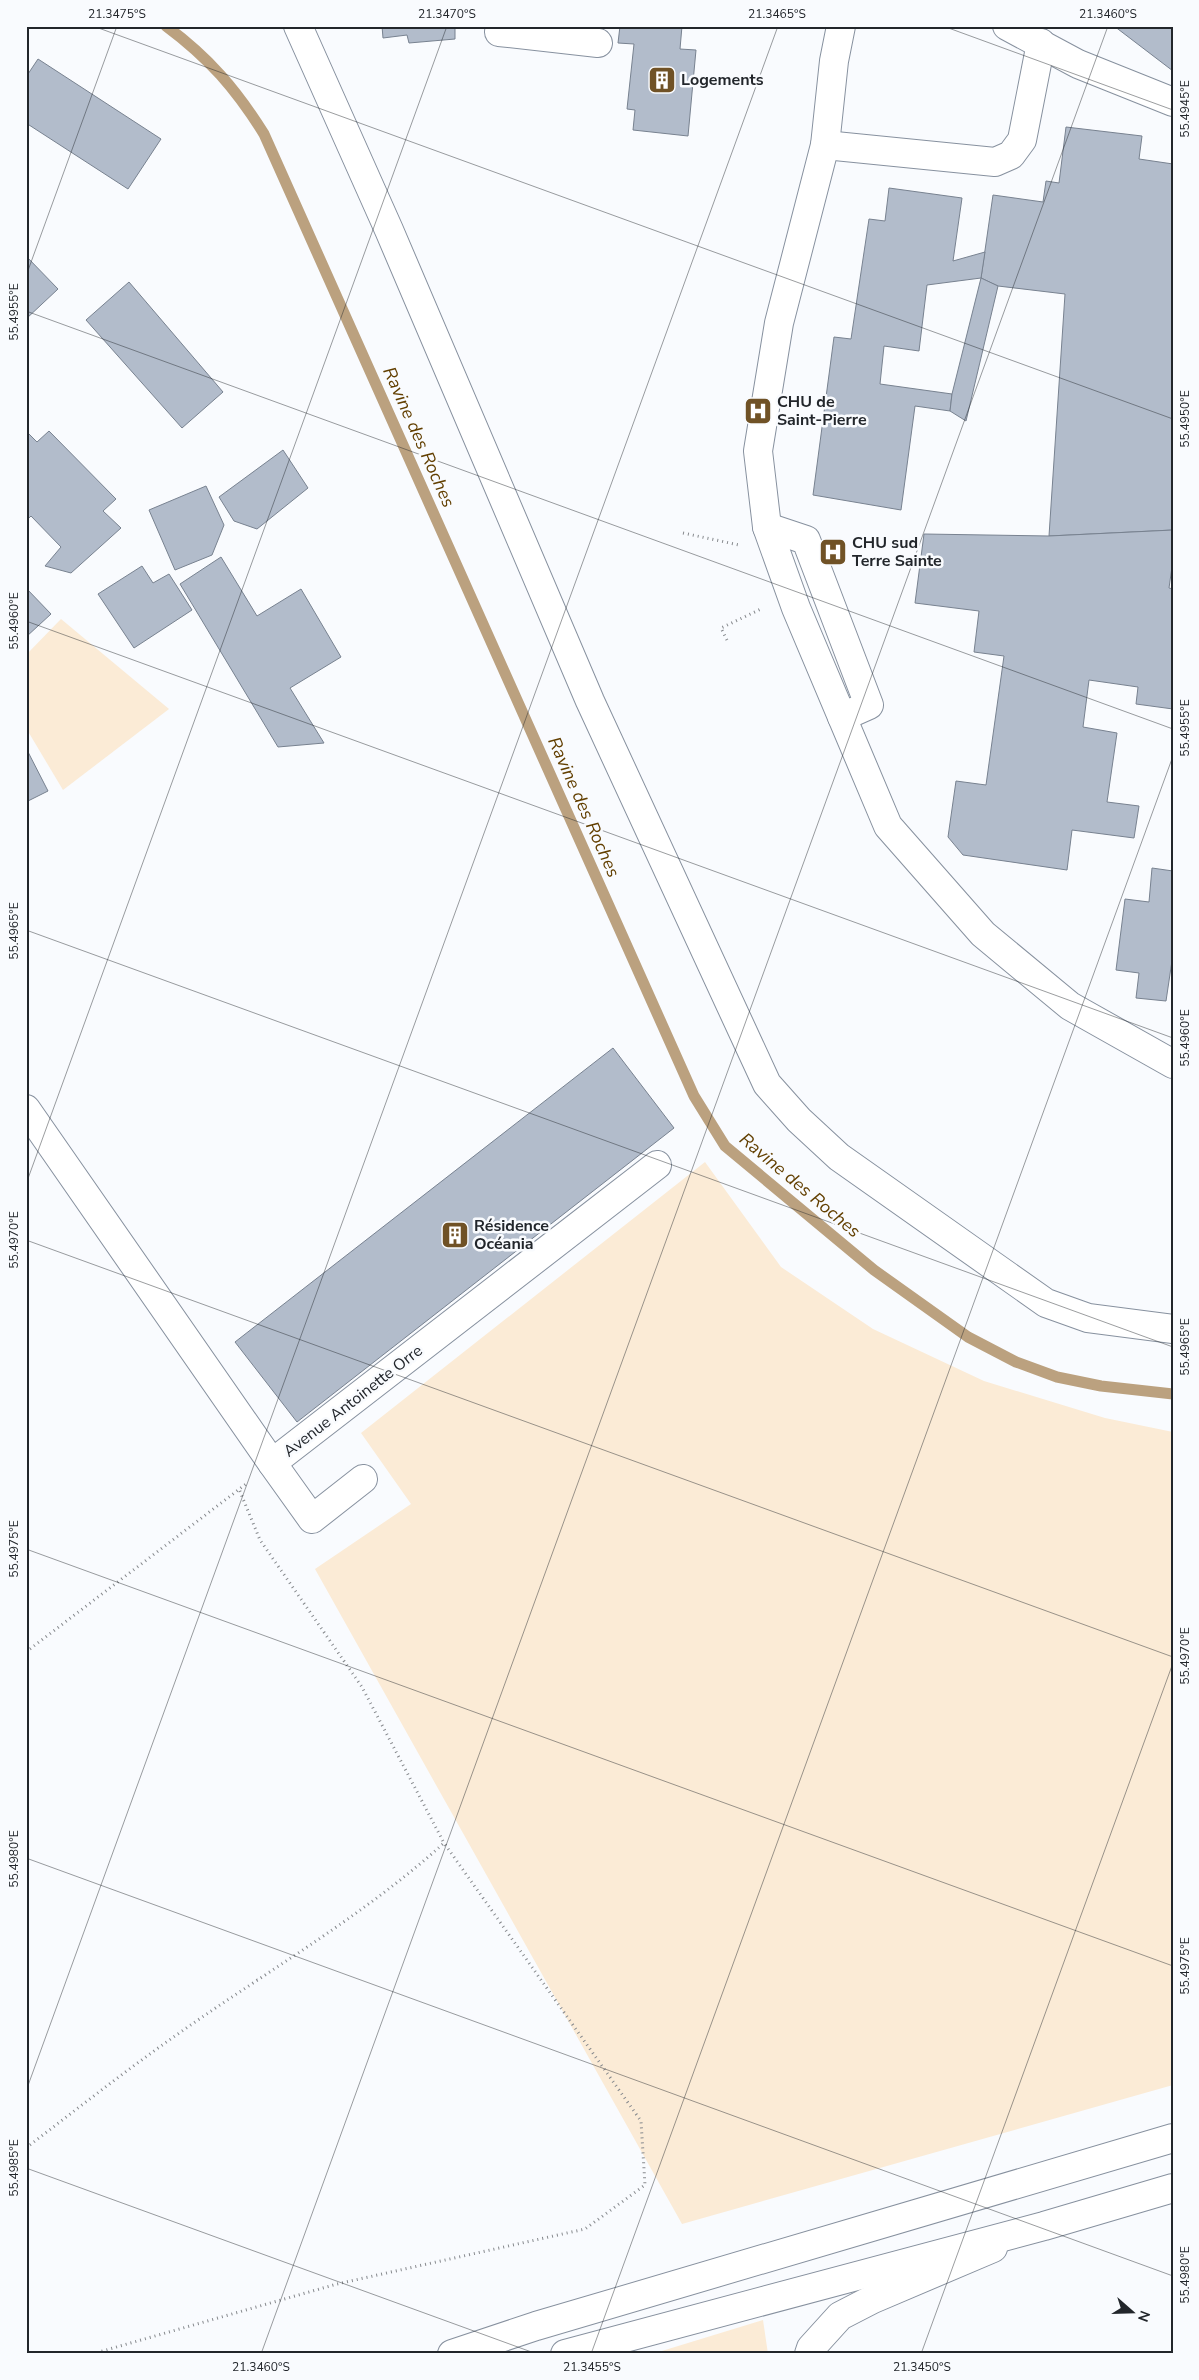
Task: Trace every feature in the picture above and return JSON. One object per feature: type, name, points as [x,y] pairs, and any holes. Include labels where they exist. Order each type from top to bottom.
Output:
[{"type":"street","points":[[298,26],[393,239],[590,701],[767,1084],[799,1120],[839,1156],[1046,1303],[1088,1318],[1173,1329]]},
{"type":"street","points":[[500,26],[499,32],[598,43]]},
{"type":"street","points":[[841,26],[834,61],[825,145],[779,323],[758,451],[767,527],[796,608],[888,826],[983,934],[1070,1006],[1173,1064]]},
{"type":"street","points":[[1007,26],[1078,64],[1173,102]]},
{"type":"street","points":[[825,145],[995,162],[1011,155],[1022,140],[1041,43]]},
{"type":"street","name":"Avenue Antoinette Orre","points":[[26,1109],[272,1464],[657,1165]]},
{"type":"street","points":[[272,1464],[312,1519],[363,1479]]},
{"type":"street","points":[[452,2354],[536,2326],[1173,2138]]},
{"type":"street","points":[[565,2354],[1044,2226],[1173,2188]]},
{"type":"street","points":[[809,2354],[811,2348],[840,2316],[872,2300],[1044,2226]]},
{"type":"path","points":[[683,532],[741,545],[767,527]]},
{"type":"path","points":[[727,640],[721,628],[762,608],[759,599]]},
{"type":"path","points":[[26,1652],[272,1464]]},
{"type":"path","points":[[92,2354],[337,2284],[585,2229],[645,2185],[641,2120],[444,1843],[362,1687],[260,1540],[239,1489]]},
{"type":"path","points":[[26,2148],[167,2041],[366,1905],[412,1871],[444,1843]]},
{"type":"shaded area","points":[[61,619],[169,709],[63,790],[26,728],[26,655]]},
{"type":"shaded area","points":[[705,1162],[781,1267],[873,1329],[984,1381],[1105,1418],[1173,1432],[1173,2085],[682,2224],[315,1569],[411,1504],[361,1433]]},
{"type":"shaded area","points":[[763,2320],[768,2354],[652,2354]]},
{"type":"building","points":[[382,26],[455,26],[455,39],[409,43],[407,35],[383,38]]},
{"type":"building","name":"Logements","points":[[620,26],[682,26],[680,49],[696,50],[688,136],[633,130],[635,110],[627,109],[634,44],[618,43]]},
{"type":"building","points":[[1114,26],[1173,26],[1173,71]]},
{"type":"building","points":[[38,59],[161,139],[128,189],[26,123],[26,77]]},
{"type":"building","points":[[1066,127],[1142,136],[1139,159],[1173,164],[1173,530],[1049,536],[1065,294],[998,286],[981,278],[993,195],[1043,202],[1046,181],[1059,183]]},
{"type":"building","points":[[889,188],[962,198],[953,261],[985,252],[981,278],[927,285],[919,351],[884,346],[880,384],[952,394],[950,411],[915,406],[901,510],[813,495],[834,337],[851,339],[869,219],[885,221]]},
{"type":"building","points":[[26,256],[58,289],[26,319]]},
{"type":"building","points":[[981,278],[998,286],[966,421],[950,411],[952,394]]},
{"type":"building","points":[[129,282],[223,392],[182,428],[86,320]]},
{"type":"building","points":[[26,431],[37,442],[49,431],[116,499],[103,511],[121,528],[71,573],[45,566],[61,547],[31,516],[26,521]]},
{"type":"building","points":[[283,450],[308,488],[257,529],[234,521],[219,497]]},
{"type":"building","points":[[206,486],[224,525],[212,555],[175,570],[149,510]]},
{"type":"building","points":[[1173,530],[1173,560],[1169,588],[1173,589],[1173,709],[1136,704],[1138,687],[1089,680],[1083,727],[1117,733],[1107,802],[1139,806],[1134,838],[1072,830],[1067,870],[963,855],[948,837],[956,781],[986,785],[1004,656],[974,652],[979,611],[915,603],[924,534],[1049,536]]},
{"type":"building","points":[[221,557],[257,616],[301,589],[341,657],[290,688],[324,743],[278,747],[180,584]]},
{"type":"building","points":[[142,566],[153,583],[169,574],[192,610],[134,648],[98,594]]},
{"type":"building","points":[[26,588],[51,614],[26,637]]},
{"type":"building","points":[[26,748],[48,791],[26,802]]},
{"type":"building","points":[[1152,868],[1173,871],[1173,954],[1166,1001],[1136,998],[1139,973],[1116,970],[1125,899],[1149,902]]},
{"type":"building","name":"Résidence Océania","points":[[613,1048],[674,1128],[297,1422],[235,1342]]},
{"type":"waterway","name":"Ravine des Roches","points":[[166,26],[196,50],[221,75],[264,134],[694,1096],[725,1146],[874,1270],[968,1337],[1016,1362],[1057,1377],[1101,1386],[1173,1394]]},
{"type":"place","name":"Logements","points":[[662,80]]},
{"type":"place","name":"CHU de Saint-Pierre","points":[[758,411]]},
{"type":"place","name":"CHU sud Terre Sainte","points":[[833,552]]},
{"type":"place","name":"Résidence Océania","points":[[455,1235]]}]
